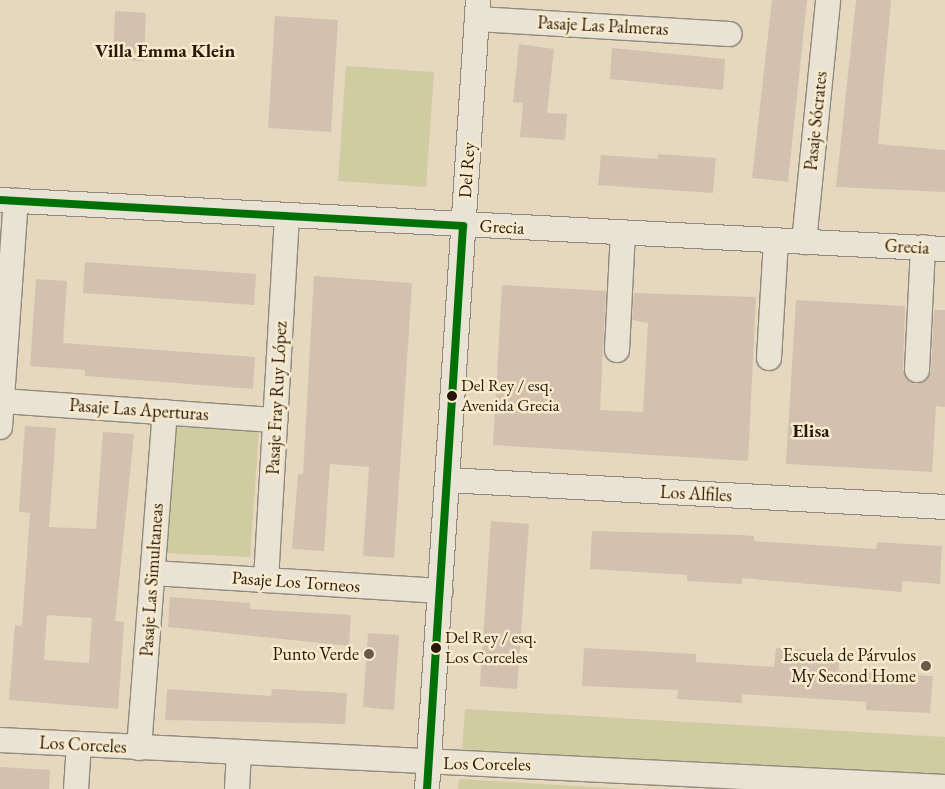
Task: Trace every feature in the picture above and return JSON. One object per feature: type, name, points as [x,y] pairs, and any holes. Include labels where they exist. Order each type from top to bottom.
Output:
[{"type":"street","name":"Pasaje Sócrates","points":[[804,242],[828,0]]},
{"type":"street","name":"Pasaje Las Palmeras","points":[[478,10],[730,34]]},
{"type":"street","name":"Del Rey","points":[[427,789],[478,10]]},
{"type":"street","name":"Grecia","points":[[8,200],[463,226],[934,248]]},
{"type":"street","points":[[0,427],[8,200]]},
{"type":"street","name":"Pasaje Fray Ruy López","points":[[266,580],[287,216]]},
{"type":"street","points":[[617,350],[623,233]]},
{"type":"street","points":[[769,358],[776,240]]},
{"type":"street","points":[[917,370],[934,248]]},
{"type":"street","name":"Pasaje Las Aperturas","points":[[2,401],[275,420]]},
{"type":"street","name":"Pasaje Las Simultaneas","points":[[139,748],[165,412]]},
{"type":"street","name":"Los Alfiles","points":[[447,480],[945,508]]},
{"type":"street","name":"Pasaje Los Torneos","points":[[153,573],[440,591]]},
{"type":"street","name":"Los Corceles","points":[[0,740],[429,764],[464,762],[945,787]]},
{"type":"street","points":[[76,789],[79,744]]},
{"type":"street","points":[[237,789],[239,753]]},
{"type":"shaded area","points":[[346,66],[434,72],[426,187],[338,181]]},
{"type":"shaded area","points":[[172,425],[259,431],[250,557],[164,553]]},
{"type":"shaded area","points":[[465,709],[945,737],[945,781],[462,752]]},
{"type":"shaded area","points":[[459,779],[628,789],[458,789]]},
{"type":"building","points":[[772,0],[807,0],[788,182],[752,178]]},
{"type":"building","points":[[856,0],[891,0],[878,144],[945,150],[945,192],[836,187]]},
{"type":"building","points":[[115,11],[146,13],[144,61],[113,59]]},
{"type":"building","points":[[275,16],[338,20],[331,132],[268,128]]},
{"type":"building","points":[[519,44],[554,49],[547,113],[567,114],[565,140],[520,137],[523,103],[513,102]]},
{"type":"building","points":[[612,48],[725,59],[723,90],[610,79]]},
{"type":"building","points":[[658,154],[716,158],[713,193],[598,185],[601,155],[658,159]]},
{"type":"building","points":[[85,262],[256,274],[254,305],[83,293]]},
{"type":"building","points":[[314,276],[412,283],[394,558],[363,556],[369,467],[330,464],[324,551],[292,549],[298,474],[303,474]]},
{"type":"building","points":[[36,279],[67,281],[63,343],[255,357],[253,389],[85,376],[85,370],[30,366]]},
{"type":"building","points":[[502,285],[606,291],[600,410],[643,412],[648,323],[632,320],[634,293],[756,297],[748,461],[493,445]]},
{"type":"building","points":[[796,300],[905,306],[903,370],[916,384],[924,382],[931,371],[934,310],[945,310],[945,407],[936,406],[932,472],[786,464]]},
{"type":"building","points":[[25,426],[56,428],[49,527],[96,529],[103,432],[134,434],[115,621],[124,622],[118,709],[9,700],[15,625],[22,626],[30,513],[19,512]],"holes":[[[47,615],[92,618],[89,663],[44,660]]]},
{"type":"building","points":[[491,521],[529,524],[517,689],[480,686]]},
{"type":"building","points":[[592,531],[742,535],[754,536],[754,541],[876,549],[877,542],[942,546],[940,584],[902,581],[902,592],[742,578],[742,584],[687,581],[687,575],[590,569]]},
{"type":"building","points":[[170,597],[250,603],[250,609],[351,615],[349,646],[168,627]]},
{"type":"building","points":[[368,633],[399,635],[394,710],[363,707]]},
{"type":"building","points":[[584,648],[696,654],[696,662],[774,667],[776,648],[807,650],[807,660],[839,662],[839,671],[933,676],[930,713],[866,710],[866,702],[742,694],[742,703],[677,699],[678,690],[582,686]]},
{"type":"building","points":[[167,689],[271,696],[272,689],[347,693],[345,724],[165,720]]},
{"type":"building","points":[[0,767],[50,770],[49,789],[0,789]]},
{"type":"transit line","points":[[0,200],[463,226]]},
{"type":"transit line","points":[[427,789],[463,226]]},
{"type":"place","name":"Del Rey / esq. Avenida Grecia","points":[[452,396]]},
{"type":"place","name":"Del Rey / esq. Los Corceles","points":[[436,648]]},
{"type":"place","name":"Punto Verde","points":[[369,654]]},
{"type":"place","name":"Escuela de Párvulos My Second Home","points":[[926,666]]},
{"type":"district","name":"Villa Emma Klein","points":[[165,51]]},
{"type":"district","name":"Elisa","points":[[811,431]]}]
